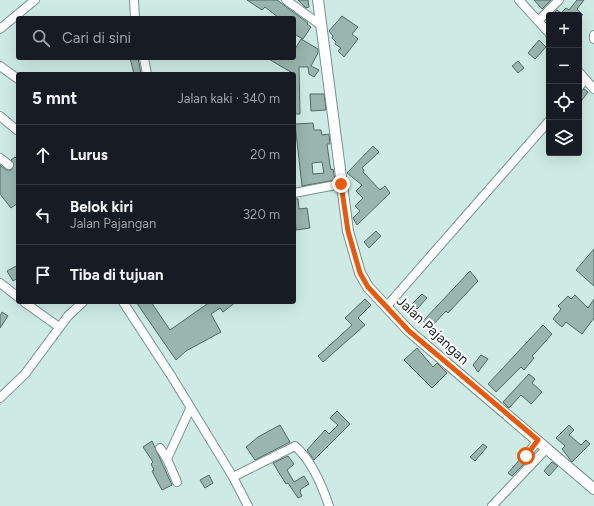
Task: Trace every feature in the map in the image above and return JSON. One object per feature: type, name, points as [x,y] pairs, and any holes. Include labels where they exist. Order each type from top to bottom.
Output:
[{"type":"main road","name":"Jalan Pajangan","points":[[318,0],[348,231],[360,273],[368,287],[409,331],[594,489]]},
{"type":"street","points":[[2,24],[35,0]]},
{"type":"street","points":[[134,0],[135,16]]},
{"type":"street","points":[[286,0],[322,26]]},
{"type":"street","points":[[519,0],[546,29]]},
{"type":"street","points":[[539,20],[559,0]]},
{"type":"street","points":[[144,60],[147,72]]},
{"type":"street","points":[[0,66],[16,78]]},
{"type":"street","points":[[582,76],[594,89]]},
{"type":"street","points":[[582,84],[585,80]]},
{"type":"street","points":[[0,116],[16,129]]},
{"type":"street","points":[[386,307],[546,124]]},
{"type":"street","points":[[0,158],[9,165]]},
{"type":"street","points":[[296,193],[341,184]]},
{"type":"street","points":[[0,283],[16,295]]},
{"type":"street","points":[[27,304],[59,327]]},
{"type":"street","points":[[0,398],[25,374],[59,327],[81,304]]},
{"type":"street","points":[[124,304],[172,377],[190,409],[233,477],[248,506]]},
{"type":"street","points":[[167,460],[190,409]]},
{"type":"street","points":[[526,456],[538,440]]},
{"type":"street","points":[[233,477],[295,446],[313,470],[324,491],[329,506]]},
{"type":"street","points":[[160,448],[177,482]]},
{"type":"street","points":[[492,506],[547,448]]},
{"type":"building","points":[[247,0],[277,0],[308,23],[307,24],[311,27],[303,39],[296,35],[296,16],[276,16],[265,7],[262,10]]},
{"type":"building","points":[[298,0],[308,0],[309,7],[306,8]]},
{"type":"building","points":[[534,0],[551,0],[542,9]]},
{"type":"building","points":[[577,0],[584,0],[577,9],[580,12],[562,12],[566,8],[569,10]]},
{"type":"building","points":[[342,16],[358,27],[352,34],[358,39],[344,57],[338,51],[341,48],[335,44],[336,42],[332,38],[333,36],[329,31]]},
{"type":"building","points":[[301,39],[318,49],[318,53],[311,66],[319,70],[314,77],[309,74],[308,67],[299,67],[300,114],[296,114],[296,72],[291,72],[270,60],[296,60],[296,48]]},
{"type":"building","points":[[539,40],[546,47],[535,59],[528,53]]},
{"type":"building","points":[[130,60],[138,60],[141,72],[134,72]]},
{"type":"building","points":[[518,61],[524,68],[518,73],[512,66]]},
{"type":"building","points":[[584,89],[588,92],[582,100],[582,90]]},
{"type":"building","points":[[310,94],[324,94],[326,110],[311,111]]},
{"type":"building","points":[[313,123],[314,130],[321,130],[322,135],[329,134],[330,144],[327,144],[331,170],[333,169],[335,180],[302,186],[296,124]],"holes":[[[322,162],[324,173],[313,174],[312,163]]]},
{"type":"building","points":[[373,146],[379,152],[362,168],[364,170],[363,172],[380,190],[385,186],[390,193],[357,225],[353,218],[360,211],[355,206],[363,198],[356,191],[362,185],[347,173]]},
{"type":"building","points":[[15,157],[16,158],[16,204],[11,208],[0,194],[0,165],[6,170],[11,170],[14,165],[11,160]]},
{"type":"building","points":[[296,199],[298,199],[299,209],[307,208],[310,228],[296,230]]},
{"type":"building","points":[[376,231],[381,236],[369,248],[364,242]]},
{"type":"building","points":[[594,249],[594,286],[576,270]]},
{"type":"building","points":[[16,266],[16,279],[13,281],[7,271]]},
{"type":"building","points":[[470,271],[478,281],[448,313],[446,311],[430,328],[423,321]]},
{"type":"building","points":[[422,294],[427,298],[417,309],[412,304]]},
{"type":"building","points":[[575,295],[588,308],[594,299],[594,318],[582,334],[566,322],[562,327],[553,319],[561,309],[558,306],[568,296],[571,299]]},
{"type":"building","points":[[365,299],[371,305],[358,318],[365,325],[323,362],[318,356],[352,325],[345,318]]},
{"type":"building","points":[[137,304],[152,304],[170,330],[207,304],[233,304],[223,312],[220,308],[211,314],[221,332],[186,351],[176,360]]},
{"type":"building","points":[[2,312],[8,316],[0,328],[0,316]]},
{"type":"building","points":[[543,325],[552,334],[532,356],[534,358],[524,370],[521,367],[496,392],[488,384]]},
{"type":"building","points":[[417,348],[433,367],[437,363],[447,373],[432,388],[404,360]]},
{"type":"building","points":[[481,355],[488,359],[478,372],[473,365]]},
{"type":"building","points":[[529,374],[535,379],[532,383],[542,392],[531,404],[521,395],[509,408],[503,402]]},
{"type":"building","points":[[337,411],[350,424],[314,460],[307,450],[325,430],[329,434],[338,425],[330,418]]},
{"type":"building","points":[[280,425],[290,442],[255,460],[246,447],[258,437]]},
{"type":"building","points":[[569,425],[574,430],[569,435],[581,445],[586,440],[590,444],[572,462],[562,449],[565,446],[556,438]]},
{"type":"building","points":[[152,441],[172,485],[162,490],[152,471],[154,470],[151,464],[153,462],[143,447]]},
{"type":"building","points":[[483,444],[487,447],[475,461],[470,457]]},
{"type":"building","points":[[288,456],[294,464],[287,470],[294,482],[304,476],[309,484],[301,489],[300,492],[302,496],[298,498],[288,483],[286,484],[273,463]]},
{"type":"building","points":[[521,458],[527,461],[512,476],[508,473]]},
{"type":"building","points":[[552,462],[558,466],[549,476],[544,471]]},
{"type":"building","points":[[209,475],[213,483],[205,488],[200,480]]},
{"type":"route","points":[[341,184],[348,231],[360,273],[368,287],[409,331],[538,440],[526,456]]}]
